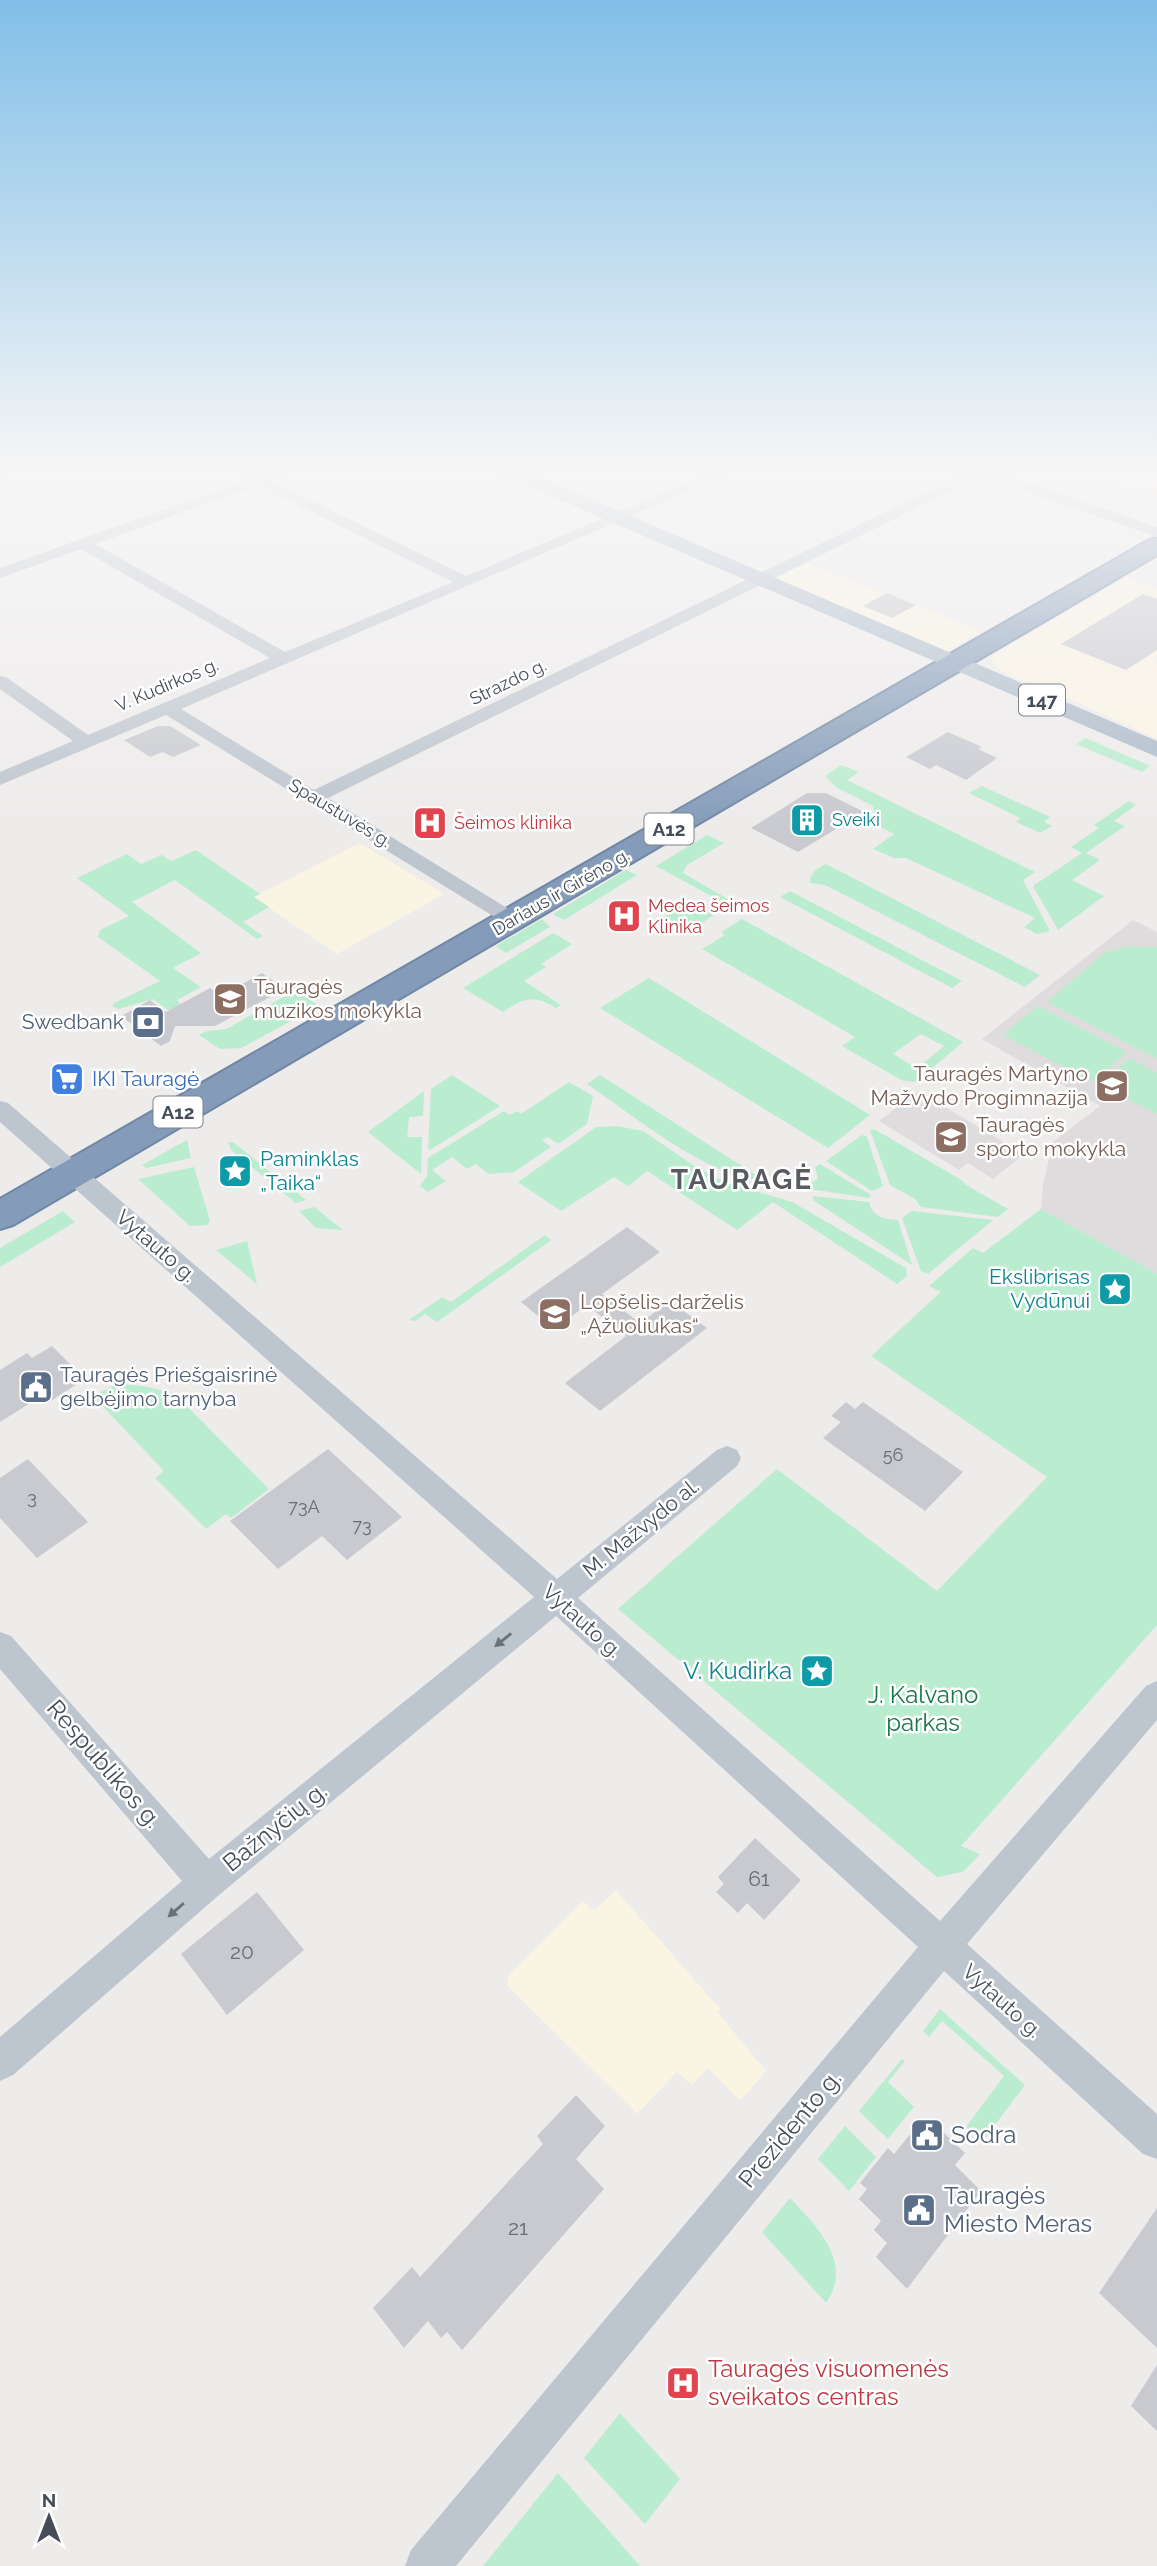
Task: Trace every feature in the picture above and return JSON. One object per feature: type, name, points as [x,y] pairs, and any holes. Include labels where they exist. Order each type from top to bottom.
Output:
[{"type":"highway","name":"Dariaus ir Girėno g.","points":[[0,1216],[1084,587]]},
{"type":"main road","points":[[778,587],[952,662]]},
{"type":"main road","name":"147","points":[[952,662],[1157,750]]},
{"type":"street","points":[[158,587],[284,659]]},
{"type":"street","name":"V. Kudirkos g.","points":[[0,779],[451,587]]},
{"type":"street","name":"Strazdo g.","points":[[315,797],[748,587]]},
{"type":"street","points":[[0,681],[86,742]]},
{"type":"street","name":"Spaustuvės g.","points":[[167,708],[513,920]]},
{"type":"street","name":"Vytauto g.","points":[[0,1109],[555,1597],[1157,2140]]},
{"type":"street","name":"M. Mažvydo al.","points":[[555,1597],[727,1458]]},
{"type":"street","name":"Bažnyčių g.","points":[[0,2062],[207,1883],[555,1597]]},
{"type":"street","name":"Respublikos g.","points":[[0,1646],[207,1883]]},
{"type":"street","name":"Prezidento g.","points":[[427,2566],[943,1947],[1157,1696]]},
{"type":"shaded area","points":[[792,587],[866,587],[981,631],[946,651]]},
{"type":"shaded area","points":[[1110,587],[1157,589],[1157,739],[1063,696],[1011,676],[998,669],[992,659],[993,655]]},
{"type":"shaded area","points":[[360,843],[444,894],[337,954],[253,897]]},
{"type":"shaded area","name":"Tauragės Martyno Mažvydo Progimnazija","points":[[1133,920],[1157,932],[1157,1274],[1041,1209],[1043,1185],[1053,1142],[1100,1106],[982,1039]]},
{"type":"shaded area","name":"Tauragės sporto mokykla","points":[[918,1091],[1024,1154],[993,1179],[968,1163],[959,1170],[879,1121]]},
{"type":"shaded area","points":[[616,1890],[720,2009],[717,2012],[766,2071],[740,2101],[708,2068],[692,2085],[677,2072],[637,2114],[507,1985],[509,1975],[583,1901],[594,1911]]},
{"type":"green space","points":[[1086,738],[1150,766],[1142,772],[1076,744]]},
{"type":"green space","points":[[841,765],[859,772],[847,780],[1035,872],[1023,880],[1050,931],[1037,934],[1024,927],[1035,918],[906,858],[894,858],[873,849],[894,834],[877,825],[873,806],[837,788],[825,776]]},
{"type":"green space","points":[[982,786],[1050,817],[1044,822],[1052,826],[1040,833],[1016,822],[1020,818],[969,793]]},
{"type":"green space","points":[[1129,801],[1136,805],[1114,821],[1125,826],[1086,853],[1100,860],[1072,880],[1104,896],[1058,930],[1033,886],[1082,853],[1071,847],[1099,828],[1094,825]]},
{"type":"green space","points":[[707,835],[724,843],[687,865],[683,873],[731,901],[726,904],[656,866]]},
{"type":"green space","points":[[196,850],[260,894],[254,897],[269,907],[243,922],[263,936],[257,939],[175,880],[132,902],[201,953],[173,968],[201,987],[177,1000],[182,1005],[168,1010],[153,999],[118,1009],[112,1006],[160,981],[98,937],[100,930],[129,916],[77,878],[127,854],[141,864],[162,855],[171,861]]},
{"type":"green space","points":[[826,864],[1040,975],[1025,987],[825,885],[810,883],[813,873]]},
{"type":"green space","points":[[626,870],[637,875],[564,920],[553,914]]},
{"type":"green space","points":[[790,891],[962,981],[952,988],[780,897]]},
{"type":"green space","points":[[687,902],[714,915],[686,933],[660,919]]},
{"type":"green space","points":[[542,919],[550,927],[506,953],[496,946]]},
{"type":"green space","points":[[742,919],[963,1042],[930,1070],[921,1065],[944,1046],[921,1034],[893,1054],[926,1074],[914,1082],[901,1080],[842,1046],[855,1037],[702,949],[725,935],[721,932]]},
{"type":"green space","points":[[553,933],[572,944],[541,964],[546,967],[524,981],[561,1005],[556,1008],[535,999],[523,1001],[503,1012],[463,988]]},
{"type":"green space","points":[[1125,947],[1157,947],[1157,1059],[1047,1002],[1104,953]]},
{"type":"green space","points":[[649,978],[870,1115],[828,1148],[600,1008]]},
{"type":"green space","points":[[296,990],[319,1006],[241,1048],[220,1049],[199,1035],[207,1031],[226,1029]]},
{"type":"green space","points":[[1038,1006],[1127,1052],[1092,1082],[1003,1035]]},
{"type":"green space","points":[[1129,1058],[1157,1073],[1157,1114],[1099,1084]]},
{"type":"green space","points":[[452,1075],[500,1106],[430,1150],[431,1089]]},
{"type":"green space","points":[[600,1075],[764,1180],[742,1177],[720,1169],[672,1143],[587,1084]]},
{"type":"green space","points":[[569,1082],[593,1096],[587,1124],[558,1144],[548,1137],[542,1140],[551,1147],[514,1172],[488,1174],[476,1164],[467,1169],[452,1157],[432,1170],[446,1181],[428,1192],[420,1186],[427,1176],[428,1158],[504,1111],[510,1115],[517,1111],[521,1114]]},
{"type":"green space","points":[[424,1091],[423,1116],[409,1117],[407,1137],[422,1137],[421,1174],[368,1132]]},
{"type":"green space","points":[[617,1126],[643,1131],[696,1167],[725,1182],[792,1202],[906,1268],[907,1276],[897,1284],[773,1202],[737,1230],[647,1171],[628,1186],[614,1177],[561,1211],[518,1182],[596,1127]]},
{"type":"green space","points":[[874,1129],[1008,1209],[998,1217],[921,1207],[915,1199],[890,1185],[870,1130]]},
{"type":"green space","points":[[862,1135],[867,1137],[883,1186],[872,1191],[826,1161]]},
{"type":"green space","points":[[187,1140],[191,1158],[146,1168],[142,1165]]},
{"type":"green space","points":[[228,1142],[233,1142],[306,1200],[296,1203],[231,1150]]},
{"type":"green space","points":[[820,1164],[871,1195],[869,1198],[810,1189],[811,1183],[818,1179],[815,1167]]},
{"type":"green space","points":[[194,1167],[210,1221],[207,1225],[190,1226],[138,1179]]},
{"type":"green space","points":[[813,1196],[869,1202],[879,1216],[898,1220],[912,1265],[813,1200]]},
{"type":"green space","points":[[314,1207],[343,1230],[316,1228],[299,1211]]},
{"type":"green space","name":"J. Kalvano parkas","points":[[1041,1209],[1157,1274],[1157,1625],[961,1846],[980,1854],[963,1872],[937,1877],[618,1609],[777,1469],[937,1591],[1047,1477],[871,1356],[941,1292],[929,1286],[973,1248],[983,1253]]},
{"type":"green space","points":[[63,1211],[75,1222],[0,1267],[0,1248]]},
{"type":"green space","points":[[912,1211],[993,1220],[928,1274],[921,1271],[902,1218]]},
{"type":"green space","points":[[545,1235],[551,1240],[437,1322],[425,1314],[416,1321],[409,1320],[442,1297],[451,1302]]},
{"type":"green space","points":[[247,1241],[257,1284],[216,1250]]},
{"type":"green space","points":[[117,1384],[174,1393],[269,1489],[231,1518],[226,1514],[206,1529],[155,1478],[164,1471],[93,1396]]},
{"type":"green space","points":[[940,2009],[1025,2085],[982,2142],[966,2127],[1004,2076],[942,2021],[929,2037],[923,2031]]},
{"type":"green space","points":[[902,2059],[905,2061],[888,2082],[914,2107],[888,2139],[859,2111]]},
{"type":"green space","points":[[845,2126],[876,2157],[849,2191],[818,2159]]},
{"type":"green space","points":[[790,2198],[821,2233],[834,2259],[834,2288],[826,2303],[762,2232]]},
{"type":"green space","points":[[620,2413],[680,2479],[645,2524],[584,2458]]},
{"type":"green space","points":[[558,2473],[640,2566],[483,2566]]},
{"type":"building","points":[[887,593],[916,605],[892,618],[863,606]]},
{"type":"building","points":[[1143,594],[1157,599],[1157,650],[1126,670],[1061,644]]},
{"type":"building","points":[[158,726],[170,726],[201,745],[173,757],[163,752],[150,757],[124,740]]},
{"type":"building","points":[[948,732],[982,747],[978,749],[997,758],[966,780],[936,765],[930,769],[906,757]]},
{"type":"building","name":"Sveiki","points":[[807,793],[826,793],[864,812],[798,852],[751,828]]},
{"type":"building","name":"Tauragės muzikos mokykla","points":[[262,973],[285,989],[215,1026],[175,1026],[170,1041],[161,1046],[121,1016],[150,1000],[166,1012],[210,988],[221,996]]},
{"type":"building","name":"Lopšelis-darželis „Ąžuoliukas“","points":[[627,1227],[660,1252],[602,1294],[640,1323],[670,1301],[707,1328],[600,1411],[565,1383],[626,1336],[587,1305],[554,1329],[521,1302]]},
{"type":"building","name":"Tauragės Priešgaisrinė gelbėjimo tarnyba","points":[[52,1346],[85,1379],[49,1402],[43,1395],[0,1422],[0,1370],[27,1353],[32,1358]]},
{"type":"building","points":[[846,1402],[855,1409],[863,1402],[963,1472],[925,1511],[823,1438],[841,1422],[831,1416]]},
{"type":"building","points":[[328,1449],[402,1517],[347,1560],[322,1536],[278,1569],[230,1521]]},
{"type":"building","points":[[28,1459],[88,1522],[37,1558],[0,1518],[0,1478]]},
{"type":"building","points":[[755,1838],[801,1880],[764,1920],[747,1903],[738,1913],[716,1892],[724,1884],[718,1877]]},
{"type":"building","points":[[257,1892],[304,1950],[227,2015],[181,1954]]},
{"type":"building","points":[[576,2095],[605,2126],[576,2159],[604,2189],[462,2350],[447,2332],[441,2338],[428,2321],[404,2348],[373,2308],[412,2267],[420,2277],[543,2144],[537,2136]]},
{"type":"building","name":"Tauragės Miesto Meras","points":[[920,2122],[935,2137],[941,2130],[965,2153],[955,2165],[981,2191],[907,2289],[876,2257],[887,2243],[874,2230],[881,2221],[859,2199],[867,2189],[860,2183],[888,2148],[894,2154]]},
{"type":"building","points":[[1157,2208],[1157,2348],[1099,2293]]},
{"type":"building","points":[[1157,2365],[1157,2431],[1131,2406]]},
{"type":"place","name":"Sveiki","points":[[807,820]]},
{"type":"place","name":"Šeimos klinika","points":[[430,823]]},
{"type":"place","name":"Medea šeimos Klinika","points":[[624,916]]},
{"type":"place","name":"Tauragės muzikos mokykla","points":[[230,999]]},
{"type":"place","name":"Swedbank","points":[[148,1022]]},
{"type":"place","name":"IKI Tauragė","points":[[67,1079]]},
{"type":"place","name":"Tauragės Martyno Mažvydo Progimnazija","points":[[1112,1086]]},
{"type":"place","name":"Tauragės sporto mokykla","points":[[951,1137]]},
{"type":"place","name":"Paminklas „Taika“","points":[[235,1171]]},
{"type":"place","name":"Ekslibrisas Vydūnui","points":[[1115,1289]]},
{"type":"place","name":"Lopšelis-darželis „Ąžuoliukas“","points":[[555,1314]]},
{"type":"place","name":"Tauragės Priešgaisrinė gelbėjimo tarnyba","points":[[36,1387]]},
{"type":"place","name":"V. Kudirka","points":[[817,1671]]},
{"type":"place","name":"Sodra","points":[[927,2135]]},
{"type":"place","name":"Tauragės Miesto Meras","points":[[919,2210]]},
{"type":"place","name":"Tauragės visuomenės sveikatos centras","points":[[683,2383]]},
{"type":"district","name":"TAURAGĖ","points":[[742,1179]]}]
